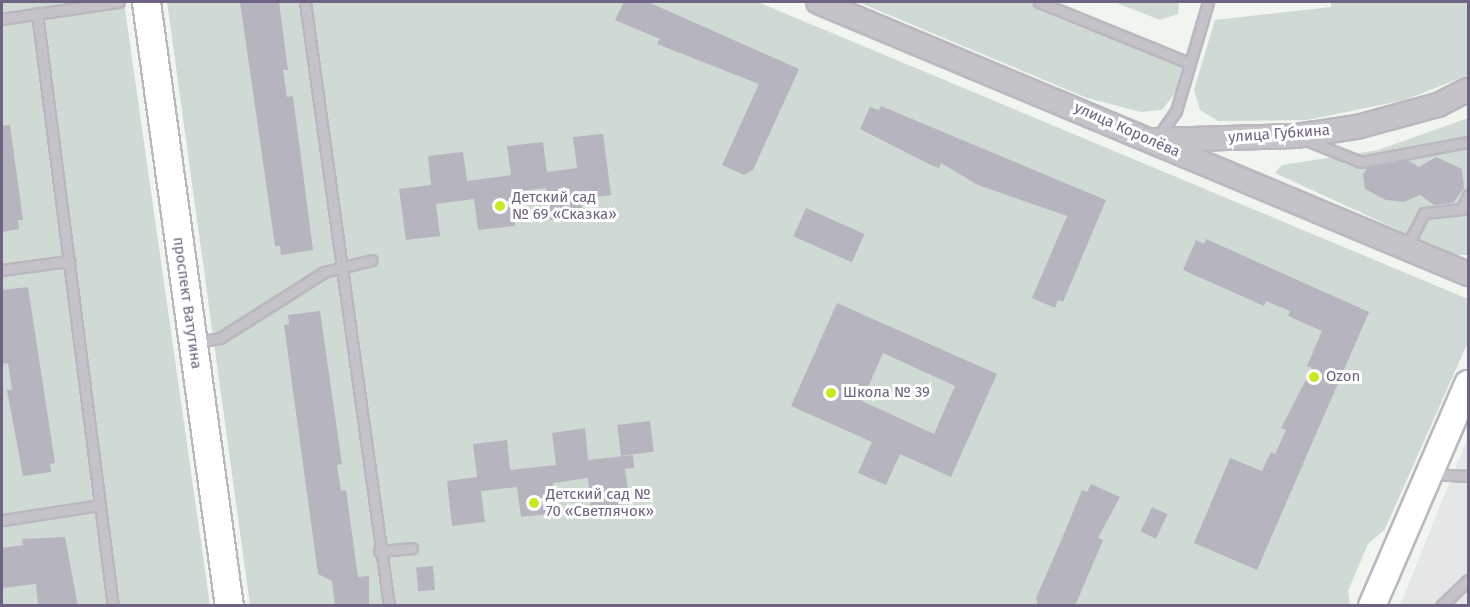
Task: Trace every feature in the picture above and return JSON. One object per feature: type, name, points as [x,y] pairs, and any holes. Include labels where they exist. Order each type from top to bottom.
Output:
[{"type":"main road","name":"проспект Ватутина","points":[[146,2],[229,606]]},
{"type":"main road","points":[[1372,606],[1468,384]]},
{"type":"street","name":"улица Королёва","points":[[818,2],[1155,140],[1208,169],[1468,274]]},
{"type":"street","name":"улица Губкина","points":[[1155,140],[1296,136],[1367,124],[1438,105],[1468,90]]},
{"type":"lane","points":[[2,19],[37,13],[52,6],[119,2]]},
{"type":"lane","points":[[305,2],[379,552],[389,606]]},
{"type":"lane","points":[[1039,2],[1187,62]]},
{"type":"lane","points":[[1155,140],[1176,111],[1187,62],[1208,2]]},
{"type":"lane","points":[[37,13],[113,606]]},
{"type":"lane","points":[[1296,136],[1361,162],[1468,142]]},
{"type":"lane","points":[[1406,248],[1424,213],[1462,209],[1468,195]]},
{"type":"lane","points":[[2,270],[69,261]]},
{"type":"lane","points":[[193,342],[220,338],[341,264],[372,261]]},
{"type":"lane","points":[[1429,474],[1468,476]]},
{"type":"lane","points":[[2,520],[100,505]]},
{"type":"lane","points":[[379,552],[412,548]]},
{"type":"lane","points":[[1441,606],[1468,580]]},
{"type":"shaded area","points":[[2,2],[124,2],[210,605],[2,605]]},
{"type":"shaded area","points":[[167,2],[758,2],[1468,299],[1468,342],[1385,529],[1368,544],[1348,591],[1350,605],[250,605]]},
{"type":"shaded area","points":[[858,2],[1031,2],[1182,64],[1176,92],[1162,110],[1141,112],[1087,98]]},
{"type":"shaded area","points":[[1114,2],[1179,2],[1178,14],[1160,20]]},
{"type":"shaded area","points":[[1331,2],[1468,2],[1468,75],[1405,100],[1307,120],[1218,121],[1200,110],[1194,90],[1215,20],[1331,7]]},
{"type":"shaded area","points":[[1468,118],[1468,255],[1453,255],[1275,173],[1282,165],[1378,150]]},
{"type":"shaded area","points":[[1468,437],[1468,605],[1400,605]]},
{"type":"building","points":[[240,2],[279,2],[288,70],[283,70],[287,97],[293,96],[313,250],[281,255],[280,246],[275,246]]},
{"type":"building","points":[[624,2],[648,2],[799,69],[753,170],[744,175],[722,165],[759,84],[657,44],[660,39],[615,20]]},
{"type":"building","points":[[881,106],[1106,200],[1063,302],[1058,300],[1055,308],[1032,298],[1067,216],[978,185],[941,163],[939,168],[931,165],[860,129],[870,107],[879,110]]},
{"type":"building","points":[[10,125],[23,220],[18,220],[19,229],[2,232],[2,126]]},
{"type":"building","points":[[603,134],[611,195],[581,199],[583,216],[550,220],[546,188],[511,192],[515,226],[478,230],[474,199],[436,204],[440,236],[406,240],[399,189],[431,185],[428,156],[463,152],[467,181],[511,175],[507,146],[543,142],[547,172],[577,168],[573,137]]},
{"type":"building","points":[[1436,157],[1462,169],[1464,188],[1453,203],[1434,205],[1420,195],[1404,202],[1386,200],[1365,189],[1363,175],[1368,167],[1407,160],[1419,167]]},
{"type":"building","points":[[806,208],[864,234],[852,262],[793,236]]},
{"type":"building","points":[[1206,239],[1369,312],[1257,570],[1194,543],[1230,458],[1262,471],[1271,452],[1275,454],[1286,430],[1281,428],[1312,368],[1307,366],[1322,331],[1288,316],[1290,311],[1266,301],[1264,306],[1183,270],[1196,240],[1204,244]]},
{"type":"building","points":[[28,287],[55,463],[50,464],[51,472],[23,476],[7,390],[12,390],[8,363],[3,364],[2,290]]},
{"type":"building","name":"Школа № 39","points":[[837,303],[997,374],[951,477],[900,454],[886,485],[858,473],[872,442],[791,406]],"holes":[[[883,353],[955,386],[934,434],[862,401]]]},
{"type":"building","points":[[320,311],[342,464],[337,465],[341,491],[346,490],[358,577],[369,576],[369,606],[335,606],[332,581],[318,574],[284,325],[289,324],[288,315]]},
{"type":"building","points":[[650,421],[654,452],[621,456],[617,425]]},
{"type":"building","points":[[585,428],[588,460],[633,455],[634,468],[625,469],[630,504],[591,509],[588,478],[553,483],[556,513],[521,517],[517,487],[481,491],[485,522],[452,526],[447,481],[477,477],[473,444],[507,440],[510,470],[556,465],[552,433]]},
{"type":"building","points":[[1091,484],[1120,497],[1098,538],[1103,540],[1075,606],[1038,606],[1036,598],[1082,490],[1087,492]]},
{"type":"building","points":[[1152,507],[1167,514],[1156,539],[1141,531]]},
{"type":"building","points":[[65,537],[78,606],[38,606],[36,584],[2,588],[2,548],[23,545],[22,539]]},
{"type":"building","points":[[433,566],[435,590],[418,591],[416,567]]},
{"type":"place","name":"Детский сад № 69 «Сказка»","points":[[500,206]]},
{"type":"place","name":"Ozon","points":[[1314,377]]},
{"type":"place","name":"Школа № 39","points":[[831,393]]},
{"type":"place","name":"Детский сад № 70 «Светлячок»","points":[[534,503]]}]
